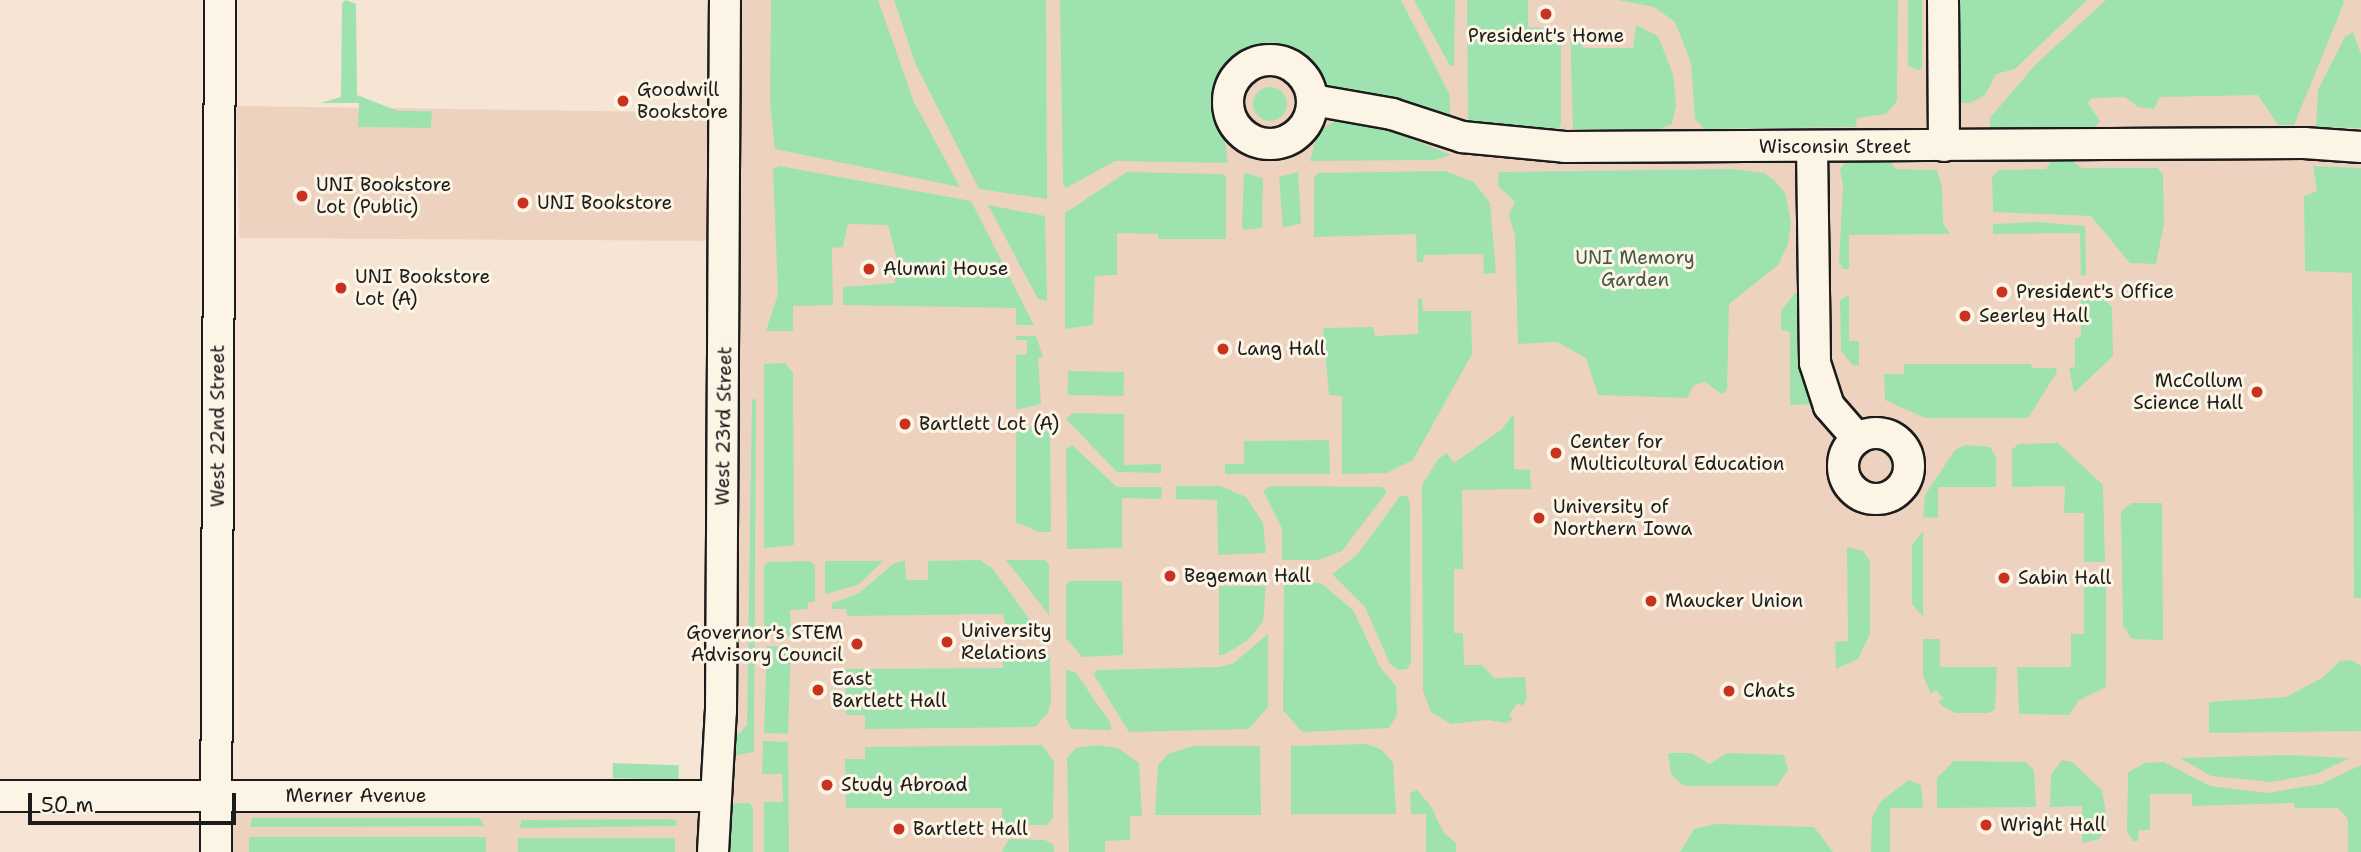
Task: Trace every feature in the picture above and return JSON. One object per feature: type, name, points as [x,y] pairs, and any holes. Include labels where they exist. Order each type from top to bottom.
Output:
[{"type":"street","name":"West 22nd Street","points":[[216,852],[220,0]]},
{"type":"street","name":"West 23rd Street","points":[[713,852],[713,796],[721,711],[725,0]]},
{"type":"street","points":[[1943,0],[1944,146]]},
{"type":"street","name":"Wisconsin Street","points":[[1313,100],[1392,114],[1462,137],[1565,147],[2342,143],[2361,147]]},
{"type":"street","points":[[1812,147],[1815,363],[1829,407],[1857,438]]},
{"type":"street","name":"Merner Avenue","points":[[0,796],[713,796]]},
{"type":"shaded area","name":"University of Northern Iowa","points":[[733,0],[2361,0],[2361,852],[216,852],[216,795],[712,796],[722,241],[239,238],[236,106],[738,113]]},
{"type":"green space","points":[[346,0],[356,4],[357,95],[398,111],[432,111],[431,128],[358,127],[359,103],[321,103],[341,97],[342,3]]},
{"type":"green space","points":[[771,0],[878,0],[914,102],[960,187],[775,149],[770,103]]},
{"type":"green space","points":[[894,0],[1046,0],[1047,199],[979,189],[915,63]]},
{"type":"green space","points":[[1060,0],[1401,0],[1449,93],[1451,118],[1385,97],[1329,87],[1300,57],[1260,51],[1232,64],[1218,90],[1228,163],[1115,161],[1066,188],[1063,184]]},
{"type":"green space","points":[[1414,0],[1455,0],[1454,65],[1450,66]]},
{"type":"green space","points":[[1467,0],[1528,0],[1528,27],[1561,29],[1561,125],[1556,130],[1474,125],[1468,118]]},
{"type":"green space","points":[[1618,0],[1898,0],[1897,101],[1886,114],[1857,118],[1856,127],[1704,129],[1695,119],[1691,63],[1675,22],[1654,7]]},
{"type":"green space","points":[[1908,0],[1922,0],[1922,68],[1918,70],[1908,66]]},
{"type":"green space","points":[[1957,0],[2087,0],[2015,69],[1996,74],[1985,95],[1970,103],[1932,101]]},
{"type":"green space","points":[[2106,0],[2343,0],[2344,3],[2294,125],[2278,125],[2258,95],[2160,97],[2154,109],[2138,107],[2125,97],[2092,98],[2088,103],[2100,121],[2095,128],[1990,129],[1990,118],[2036,64]]},
{"type":"green space","points":[[1570,25],[1580,31],[1583,48],[1633,48],[1636,25],[1658,36],[1673,74],[1676,106],[1672,124],[1657,130],[1573,129]]},
{"type":"green space","points":[[2353,32],[2361,54],[2361,128],[2316,127],[2318,90],[2345,37]]},
{"type":"green space","points":[[1270,87],[1282,92],[1287,104],[1282,116],[1270,121],[1258,116],[1253,104],[1258,92]]},
{"type":"green space","points":[[1336,121],[1384,128],[1451,155],[1434,160],[1310,161],[1318,131]]},
{"type":"green space","points":[[1887,156],[1895,169],[1937,170],[1942,187],[1943,223],[1950,234],[1849,235],[1849,269],[1843,269],[1839,262],[1843,185],[1840,169],[1850,157]]},
{"type":"green space","points":[[2054,156],[2068,157],[2081,168],[2158,168],[2163,175],[2164,224],[2156,264],[2130,263],[2091,216],[1993,212],[1992,177],[1999,170],[2046,169]]},
{"type":"green space","points":[[779,166],[971,201],[1034,325],[1016,325],[1016,308],[843,305],[843,287],[895,283],[896,256],[888,225],[848,224],[843,247],[832,248],[833,305],[793,306],[793,331],[766,331],[778,294],[773,169]]},
{"type":"green space","points":[[2313,166],[2361,168],[2361,598],[2354,598],[2352,273],[2305,271],[2304,196],[2317,191]]},
{"type":"green space","name":"UNI Memory Garden","points":[[1732,169],[1764,173],[1775,181],[1785,193],[1791,222],[1788,244],[1778,265],[1729,304],[1727,390],[1722,394],[1705,382],[1694,385],[1687,398],[1598,395],[1586,358],[1557,342],[1518,344],[1515,236],[1509,215],[1515,202],[1498,186],[1499,172]]},
{"type":"green space","points":[[1445,171],[1474,182],[1490,203],[1496,273],[1484,274],[1483,254],[1424,255],[1423,262],[1417,262],[1416,234],[1314,237],[1314,178],[1318,173]]},
{"type":"green space","points":[[1127,172],[1226,176],[1226,239],[1159,239],[1158,234],[1117,233],[1117,275],[1095,276],[1093,325],[1065,329],[1065,213]]},
{"type":"green space","points":[[1298,172],[1301,224],[1283,227],[1279,177]]},
{"type":"green space","points":[[1244,173],[1263,178],[1262,228],[1244,230],[1242,225]]},
{"type":"green space","points":[[988,205],[1045,216],[1047,301],[1038,299]]},
{"type":"green space","points":[[2037,222],[2085,226],[2086,275],[2081,276],[2080,233],[1993,234],[1993,224]]},
{"type":"green space","points":[[2081,291],[2098,293],[2112,307],[2113,356],[2074,393],[2069,368],[2075,367],[2075,338],[2081,337]]},
{"type":"green space","points":[[1795,293],[1800,293],[1804,372],[1815,404],[1790,405],[1790,332],[1781,330],[1781,311]]},
{"type":"green space","points":[[1849,295],[1849,341],[1859,341],[1859,366],[1852,365],[1841,350],[1840,300]]},
{"type":"green space","points":[[1418,299],[1422,299],[1423,311],[1471,311],[1472,354],[1413,460],[1387,473],[1342,474],[1342,396],[1329,395],[1323,328],[1373,327],[1375,336],[1418,334]]},
{"type":"green space","points":[[1016,336],[1036,336],[1043,356],[1038,359],[1041,404],[1016,410],[1016,355],[1027,354],[1027,340],[1016,340]]},
{"type":"green space","points":[[785,363],[793,373],[794,545],[764,548],[764,364]]},
{"type":"green space","points":[[1904,364],[2031,364],[2032,368],[2056,368],[2057,372],[2028,418],[1925,418],[1885,400],[1884,374],[1904,374]]},
{"type":"green space","points":[[1068,371],[1124,372],[1124,396],[1068,395]]},
{"type":"green space","points":[[756,398],[754,752],[733,756],[734,739],[747,725],[752,400]]},
{"type":"green space","points":[[1073,413],[1124,414],[1124,465],[1161,464],[1161,473],[1117,472],[1066,419]]},
{"type":"green space","points":[[1514,414],[1514,469],[1530,470],[1531,489],[1462,490],[1463,569],[1454,569],[1454,633],[1463,633],[1464,665],[1482,665],[1494,678],[1525,677],[1527,698],[1523,706],[1518,703],[1509,715],[1513,719],[1506,723],[1488,720],[1451,724],[1431,712],[1423,691],[1422,485],[1438,459],[1447,453],[1454,463],[1501,430]]},
{"type":"green space","points":[[1050,422],[1051,532],[1039,532],[1016,522],[1016,430]]},
{"type":"green space","points":[[1329,440],[1330,474],[1225,474],[1225,464],[1244,464],[1244,441]]},
{"type":"green space","points":[[2058,443],[2103,485],[2105,562],[2084,562],[2084,513],[2064,513],[2065,486],[2012,487],[2012,450],[2018,444]]},
{"type":"green space","points":[[1072,445],[1117,487],[1162,487],[1161,499],[1122,498],[1122,548],[1067,549],[1066,449]]},
{"type":"green space","points":[[1965,445],[1990,447],[1996,457],[1996,487],[1938,487],[1938,518],[1923,517],[1925,495],[1955,450]]},
{"type":"green space","points":[[1176,486],[1220,486],[1246,497],[1263,523],[1266,553],[1218,555],[1217,500],[1176,499]]},
{"type":"green space","points":[[1271,486],[1382,487],[1387,492],[1342,551],[1318,560],[1282,560],[1282,528],[1263,491]]},
{"type":"green space","points":[[1400,496],[1407,496],[1410,503],[1411,662],[1407,669],[1398,670],[1390,664],[1365,607],[1332,574],[1357,555]]},
{"type":"green space","points":[[2132,503],[2162,503],[2163,640],[2132,639],[2123,626],[2121,511]]},
{"type":"green space","points":[[1923,531],[1923,617],[1912,604],[1912,545]]},
{"type":"green space","points":[[1847,547],[1863,551],[1870,561],[1870,634],[1858,659],[1836,669],[1835,642],[1848,641]]},
{"type":"green space","points":[[905,560],[906,580],[928,580],[928,561],[980,560],[993,569],[1041,635],[1008,635],[1003,614],[847,616],[846,609],[832,609],[832,603],[859,593],[893,564]]},
{"type":"green space","points":[[1006,560],[1045,560],[1049,565],[1049,615]]},
{"type":"green space","points":[[810,561],[815,566],[815,602],[808,602],[808,609],[790,610],[791,637],[764,633],[764,566],[769,562]]},
{"type":"green space","points":[[825,561],[883,561],[858,585],[825,594]]},
{"type":"green space","points":[[1284,580],[1321,583],[1353,610],[1380,667],[1396,686],[1397,715],[1389,728],[1302,732],[1283,710]]},
{"type":"green space","points":[[1070,581],[1122,581],[1123,655],[1082,657],[1066,638],[1066,584]]},
{"type":"green space","points":[[2084,583],[2106,583],[2106,687],[2079,700],[2069,715],[2019,714],[2017,667],[2071,667],[2071,634],[2084,634]]},
{"type":"green space","points":[[1219,586],[1266,586],[1263,622],[1248,640],[1224,655],[1219,655]]},
{"type":"green space","points":[[1268,634],[1268,707],[1249,729],[1129,732],[1094,675],[1097,670],[1219,667],[1234,663]]},
{"type":"green space","points":[[1923,639],[1940,639],[1940,667],[1997,667],[1995,709],[1989,713],[1955,713],[1942,706],[1938,702],[1943,698],[1936,690],[1931,694],[1923,676]]},
{"type":"green space","points":[[767,646],[791,647],[788,734],[764,733]]},
{"type":"green space","points":[[1008,647],[1046,649],[1050,656],[1051,701],[1048,713],[1035,727],[865,729],[865,715],[846,715],[845,669],[1003,668],[1003,651]]},
{"type":"green space","points":[[2352,660],[2361,666],[2361,731],[2209,733],[2209,702],[2286,697],[2322,678],[2340,661]]},
{"type":"green space","points":[[1066,669],[1076,673],[1111,724],[1111,730],[1071,729],[1066,718]]},
{"type":"green space","points":[[763,741],[788,742],[789,852],[764,852],[764,802],[783,802],[782,774],[762,774]]},
{"type":"green space","points":[[1367,744],[1382,750],[1393,763],[1396,814],[1291,814],[1291,746]]},
{"type":"green space","points":[[1042,745],[1054,761],[1053,818],[1046,825],[1002,825],[1002,808],[846,808],[845,759],[865,759],[865,747]]},
{"type":"green space","points":[[1097,745],[1118,748],[1139,763],[1142,816],[1130,816],[1130,840],[1105,841],[1105,852],[1069,852],[1067,758],[1076,748]]},
{"type":"green space","points":[[1193,746],[1260,746],[1261,815],[1155,815],[1158,765],[1168,754]]},
{"type":"green space","points":[[1668,753],[1692,753],[1709,764],[1728,753],[1784,755],[1788,770],[1777,786],[1684,786],[1671,774]]},
{"type":"green space","points":[[2289,755],[2350,758],[2316,774],[2271,782],[2211,776],[2180,758]]},
{"type":"green space","points":[[2062,760],[2072,762],[2102,790],[2108,825],[2099,839],[2082,843],[2082,806],[2050,807],[2051,775]]},
{"type":"green space","points":[[1954,761],[2026,762],[2034,770],[2036,807],[1937,808],[1937,778]]},
{"type":"green space","points":[[2164,762],[2210,786],[2267,793],[2321,784],[2361,765],[2361,852],[2348,852],[2348,819],[2338,808],[2295,808],[2294,803],[2192,806],[2192,794],[2150,794],[2150,830],[2139,830],[2138,841],[2133,841],[2127,832],[2128,772],[2145,763]]},
{"type":"green space","points":[[613,763],[679,765],[678,780],[612,778]]},
{"type":"green space","points":[[1909,780],[1921,785],[1923,808],[1890,808],[1890,852],[1871,852],[1872,817],[1881,801]]},
{"type":"green space","points":[[1417,790],[1430,805],[1444,833],[1456,843],[1456,852],[1426,852],[1426,814],[1411,814],[1410,793]]},
{"type":"green space","points":[[735,803],[749,803],[753,807],[753,852],[730,852],[730,809]]},
{"type":"green space","points":[[252,818],[479,818],[485,826],[250,827]]},
{"type":"green space","points":[[522,820],[676,820],[677,826],[519,828]]},
{"type":"green space","points":[[1716,824],[1814,827],[1833,852],[1680,852],[1694,829]]},
{"type":"green space","points":[[249,837],[486,837],[486,852],[249,852]]},
{"type":"green space","points":[[518,838],[675,838],[675,852],[518,852]]},
{"type":"green space","points":[[1009,839],[1045,840],[1054,845],[1054,852],[1002,852]]},
{"type":"place","name":"President's Home","points":[[1546,14]]},
{"type":"place","name":"Goodwill Bookstore","points":[[623,101]]},
{"type":"place","name":"UNI Bookstore Lot (Public)","points":[[302,196]]},
{"type":"place","name":"UNI Bookstore","points":[[523,203]]},
{"type":"place","name":"Alumni House","points":[[869,269]]},
{"type":"place","name":"UNI Bookstore Lot (A)","points":[[341,288]]},
{"type":"place","name":"President's Office","points":[[2002,292]]},
{"type":"place","name":"Seerley Hall","points":[[1965,316]]},
{"type":"place","name":"Lang Hall","points":[[1223,349]]},
{"type":"place","name":"McCollum Science Hall","points":[[2257,392]]},
{"type":"place","name":"Bartlett Lot (A)","points":[[905,424]]},
{"type":"place","name":"Center for Multicultural Education","points":[[1556,453]]},
{"type":"place","name":"University of Northern Iowa","points":[[1539,518]]},
{"type":"place","name":"Begeman Hall","points":[[1170,576]]},
{"type":"place","name":"Sabin Hall","points":[[2004,578]]},
{"type":"place","name":"Maucker Union","points":[[1651,601]]},
{"type":"place","name":"University Relations","points":[[947,642]]},
{"type":"place","name":"Governor's STEM Advisory Council","points":[[857,644]]},
{"type":"place","name":"East Bartlett Hall","points":[[818,690]]},
{"type":"place","name":"Chats","points":[[1729,691]]},
{"type":"place","name":"Study Abroad","points":[[827,785]]},
{"type":"place","name":"Wright Hall","points":[[1986,825]]},
{"type":"place","name":"Bartlett Hall","points":[[899,829]]}]
